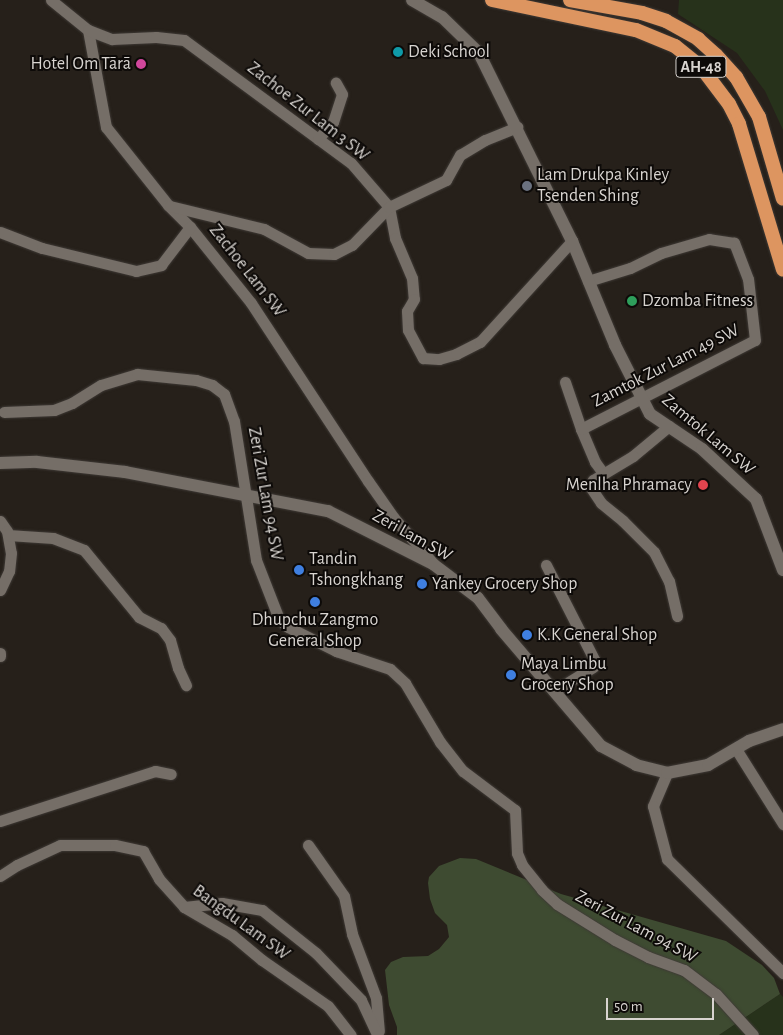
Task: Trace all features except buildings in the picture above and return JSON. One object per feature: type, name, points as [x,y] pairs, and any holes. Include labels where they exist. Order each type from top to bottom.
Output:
[{"type":"highway","name":"AH-48","points":[[492,0],[636,30],[675,46],[700,67],[721,92],[739,124],[783,270]]},
{"type":"highway","name":"AH-48","points":[[570,0],[642,13],[666,21],[698,39],[716,55],[736,77],[759,117],[783,199]]},
{"type":"street","points":[[51,0],[88,30]]},
{"type":"street","name":"Zamtok Lam SW","points":[[412,0],[442,17],[478,53],[517,127],[572,241],[615,345],[650,414],[702,449],[756,499],[783,570]]},
{"type":"street","name":"Zachoe Zur Lam 3 SW","points":[[88,30],[112,39],[156,36],[184,40],[351,163],[389,207],[395,238],[412,278],[414,299],[407,312],[408,330],[423,358],[439,359],[456,354],[480,342],[572,241]]},
{"type":"street","name":"Zachoe Lam SW","points":[[88,30],[106,127],[168,206],[190,227],[271,331],[329,425],[394,518],[433,564]]},
{"type":"street","points":[[318,139],[332,122],[342,94],[336,83]]},
{"type":"street","points":[[168,206],[264,229],[308,253],[334,254],[352,245],[389,207],[446,180],[460,155],[484,140],[517,127]]},
{"type":"street","points":[[0,232],[42,248],[136,271],[161,265],[190,227]]},
{"type":"street","name":"Zamtok Zur Lam 49 SW","points":[[581,429],[755,340],[748,279],[734,243],[710,239],[661,253],[630,268],[588,281]]},
{"type":"street","name":"Zeri Zur Lam 94 SW","points":[[4,412],[54,410],[72,403],[101,385],[138,374],[196,380],[212,385],[224,394],[234,421],[256,560],[279,619],[288,627],[336,651],[390,669],[405,682],[440,742],[462,771],[515,810],[517,853],[522,865],[542,890],[557,904],[615,940],[648,958],[684,970],[716,994],[753,1035]]},
{"type":"street","points":[[565,382],[581,429],[595,462],[603,473]]},
{"type":"street","points":[[669,426],[633,456],[593,480],[592,488],[601,503],[624,521],[654,552],[669,581],[677,616]]},
{"type":"street","name":"Zeri Lam SW","points":[[0,463],[37,462],[125,472],[244,493],[328,511],[433,564],[478,598],[601,746],[636,765],[667,772],[708,765],[749,741],[783,729]]},
{"type":"street","points":[[0,521],[8,535],[11,553],[8,571],[0,590]]},
{"type":"street","points":[[8,535],[53,538],[84,550],[139,618],[160,628],[170,640],[178,668],[186,685]]},
{"type":"street","points":[[546,565],[595,661],[593,667],[554,691]]},
{"type":"street","points":[[736,749],[783,824]]},
{"type":"street","points":[[0,821],[155,771],[171,774]]},
{"type":"street","points":[[667,772],[653,806],[667,859],[783,973]]},
{"type":"street","name":"Bangdu Lam SW","points":[[0,876],[18,865],[60,845],[115,845],[143,851],[159,879],[184,906],[232,934],[262,960],[328,1006],[351,1035]]},
{"type":"street","points":[[308,845],[344,896],[352,934],[376,998],[378,1035]]},
{"type":"street","points":[[184,906],[222,903],[262,910],[316,953],[361,1000],[378,1035]]},
{"type":"green space","points":[[679,0],[783,0],[783,130],[765,91],[737,53],[678,14]]},
{"type":"green space","points":[[460,858],[476,859],[561,894],[726,941],[762,965],[774,978],[780,994],[719,1035],[397,1035],[397,1027],[389,1005],[385,970],[391,962],[403,957],[428,956],[439,949],[449,937],[447,925],[435,913],[430,899],[428,883],[429,877],[439,866]]},
{"type":"green space","points":[[780,994],[783,997],[783,1035],[719,1035]]},
{"type":"place","name":"Deki School","points":[[398,52]]},
{"type":"place","name":"Hotel Om Tārā","points":[[141,64]]},
{"type":"place","name":"Lam Drukpa Kinley Tsenden Shing","points":[[527,186]]},
{"type":"place","name":"Dzomba Fitness","points":[[632,301]]},
{"type":"place","name":"Menlha Phramacy","points":[[703,485]]},
{"type":"place","name":"Tandin Tshongkhang","points":[[299,570]]},
{"type":"place","name":"Yankey Grocery Shop","points":[[422,584]]},
{"type":"place","name":"Dhupchu Zangmo General Shop","points":[[315,602]]},
{"type":"place","name":"K.K General Shop","points":[[527,635]]},
{"type":"place","name":"Maya Limbu Grocery Shop","points":[[511,675]]}]
